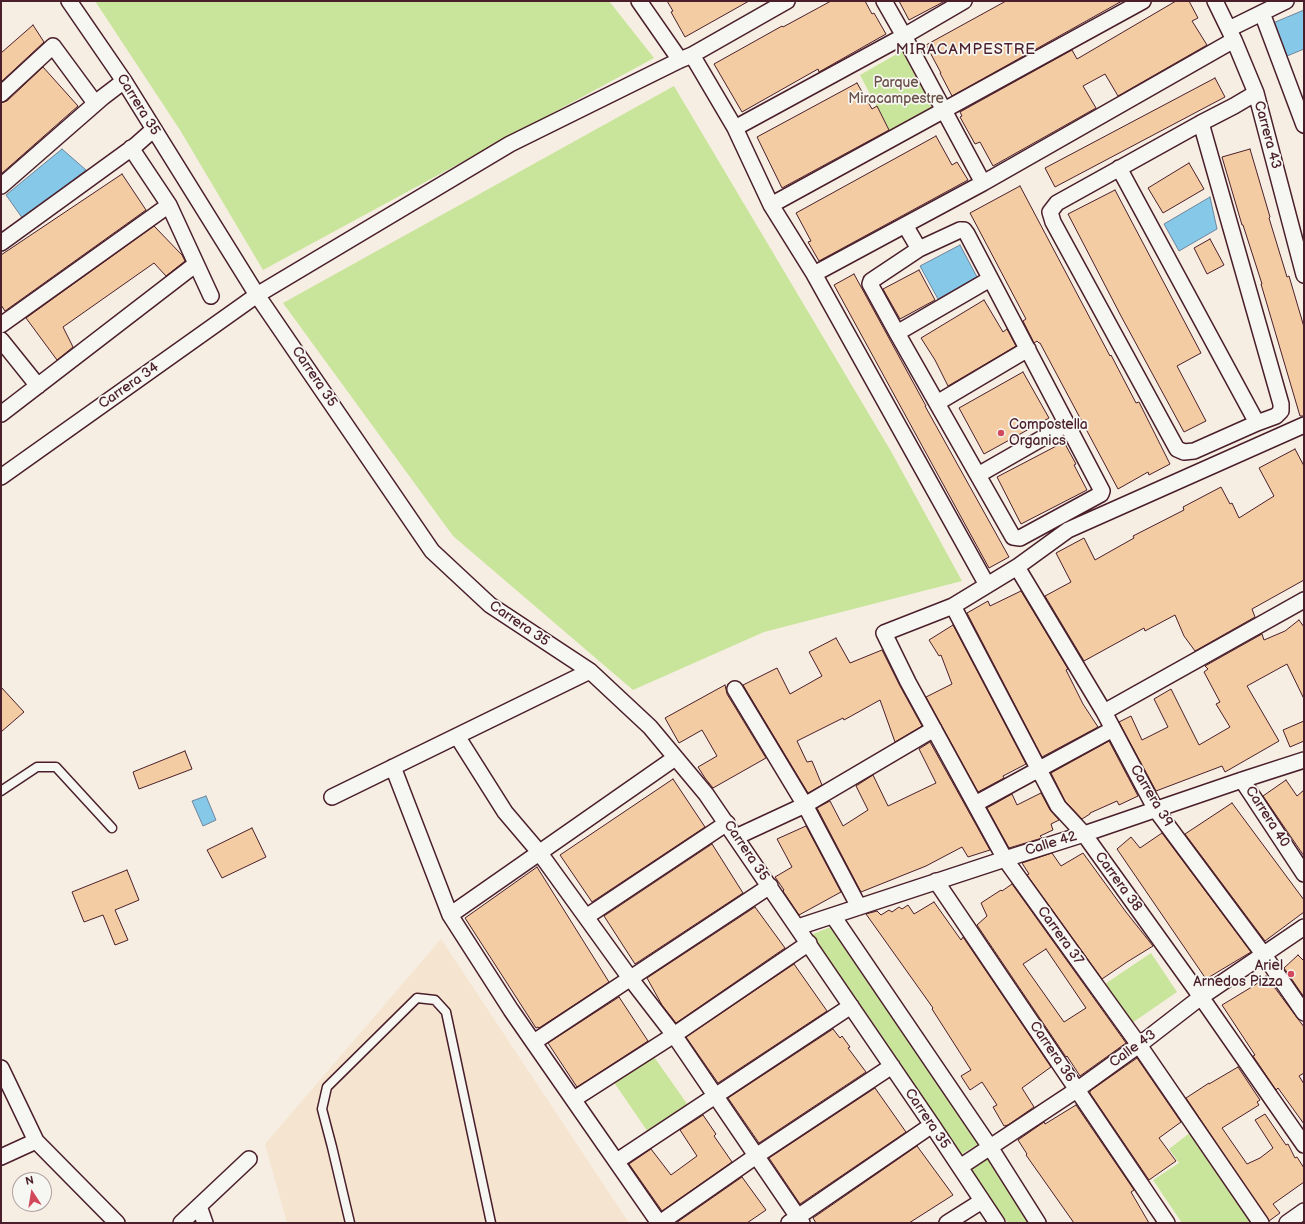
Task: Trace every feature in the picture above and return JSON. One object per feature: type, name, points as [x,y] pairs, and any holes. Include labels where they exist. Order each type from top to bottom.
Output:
[{"type":"street","name":"Carrera 35","points":[[69,1],[124,81],[257,295],[432,551],[490,605],[590,671],[650,727],[706,794],[727,823],[997,1223]]},
{"type":"street","points":[[639,1],[686,57],[735,128],[772,205],[814,274],[987,585]]},
{"type":"street","name":"Carrera 34","points":[[1,477],[257,295],[510,144],[686,57],[787,1]]},
{"type":"street","points":[[884,1],[983,183]]},
{"type":"street","points":[[735,128],[904,36],[964,1]]},
{"type":"street","points":[[772,205],[1143,1]]},
{"type":"street","name":"Carrera 43","points":[[1215,1],[1232,34],[1256,93],[1304,275]]},
{"type":"street","points":[[814,274],[983,183],[1232,34],[1262,13],[1286,1]]},
{"type":"street","points":[[1262,13],[1298,94],[1304,125]]},
{"type":"street","points":[[1,94],[53,46],[95,103]]},
{"type":"street","points":[[1,186],[95,103],[124,81]]},
{"type":"street","points":[[1201,123],[1281,404],[1281,411],[1276,416],[1194,451],[1184,452],[1177,449],[1056,229],[1050,212],[1057,203],[1119,168],[1201,123],[1256,93]]},
{"type":"street","points":[[1,243],[131,148],[154,129]]},
{"type":"street","points":[[131,148],[169,205],[211,296]]},
{"type":"street","points":[[1119,168],[1257,423]]},
{"type":"street","points":[[1,325],[169,205]]},
{"type":"street","points":[[905,225],[918,249]]},
{"type":"street","points":[[960,230],[964,230],[967,234],[990,279],[1102,491],[1101,494],[1020,538],[1013,537],[871,286],[871,281],[918,249],[960,230]]},
{"type":"street","points":[[1,414],[196,264]]},
{"type":"street","points":[[897,333],[990,279]]},
{"type":"street","points":[[1,340],[38,386]]},
{"type":"street","points":[[937,403],[1028,350]]},
{"type":"street","points":[[978,475],[1067,424]]},
{"type":"street","points":[[953,606],[1017,567],[1068,530],[1304,425]]},
{"type":"street","name":"Carrera 39","points":[[1017,567],[1104,712],[1156,810],[1264,955],[1304,1013]]},
{"type":"street","points":[[1104,712],[1304,600]]},
{"type":"street","name":"Carrera 37","points":[[953,606],[884,633],[908,682],[1005,859],[1139,1045],[1261,1223]]},
{"type":"street","name":"Carrera 38","points":[[953,606],[1058,806],[1084,834],[1202,997],[1304,1145]]},
{"type":"street","points":[[332,797],[590,671]]},
{"type":"street","points":[[735,689],[805,805],[859,907]]},
{"type":"street","points":[[736,837],[805,805],[934,729]]},
{"type":"street","points":[[975,804],[1113,729]]},
{"type":"street","points":[[457,736],[505,812],[539,852],[630,978],[674,1035],[756,1156],[796,1221],[932,1125]]},
{"type":"street","points":[[450,914],[675,758]]},
{"type":"street","name":"Calle 42","points":[[798,927],[1084,834],[1304,760]]},
{"type":"street","points":[[393,767],[450,914],[511,1010],[659,1223],[756,1156],[892,1066]]},
{"type":"street","name":"Carrera 40","points":[[1242,780],[1304,874]]},
{"type":"street","points":[[586,917],[727,823]]},
{"type":"street","name":"Carrera 36","points":[[936,881],[1078,1089],[1167,1223]]},
{"type":"street","points":[[534,1042],[770,886]]},
{"type":"street","points":[[833,916],[990,1147],[1038,1223]]},
{"type":"street","name":"Calle 43","points":[[960,1167],[1078,1089],[1202,997],[1304,927]]},
{"type":"street","points":[[574,1099],[674,1035],[809,943]]},
{"type":"street","points":[[616,1161],[851,1006]]},
{"type":"street","points":[[2,1072],[36,1142],[117,1223]]},
{"type":"street","points":[[1,1157],[36,1142]]},
{"type":"street","points":[[181,1223],[249,1159]]},
{"type":"street","points":[[947,1223],[982,1201]]},
{"type":"street","points":[[199,1206],[205,1223]]},
{"type":"street","points":[[1287,1223],[1304,1211]]},
{"type":"lane","points":[[1,791],[37,767],[56,767],[112,828]]},
{"type":"lane","points":[[350,1223],[322,1109],[327,1087],[417,998],[435,1000],[446,1012],[491,1223]]},
{"type":"shaded area","points":[[441,939],[629,1223],[287,1223],[265,1144]]},
{"type":"green space","points":[[95,1],[609,1],[654,58],[263,270],[180,130]]},
{"type":"green space","name":"Parque Miracampestre","points":[[902,51],[933,109],[889,131],[860,75]]},
{"type":"green space","points":[[674,86],[892,453],[962,581],[764,632],[633,690],[453,536],[283,303]]},
{"type":"green space","points":[[836,925],[983,1141],[957,1157],[808,936]]},
{"type":"green space","points":[[1151,953],[1177,992],[1132,1023],[1105,984]]},
{"type":"green space","points":[[652,1054],[690,1108],[650,1135],[613,1081]]},
{"type":"green space","points":[[1191,1132],[1251,1223],[1182,1223],[1153,1180],[1179,1163],[1169,1149]]},
{"type":"green space","points":[[990,1154],[1034,1223],[1008,1223],[969,1168]]},
{"type":"water","points":[[1304,10],[1304,49],[1287,56],[1273,23]]},
{"type":"water","points":[[62,149],[86,170],[23,219],[6,195]]},
{"type":"water","points":[[1210,197],[1217,229],[1179,251],[1164,224]]},
{"type":"water","points":[[960,245],[977,277],[938,299],[920,266]]},
{"type":"water","points":[[206,796],[216,820],[203,826],[192,801]]},
{"type":"building","points":[[667,1],[749,1],[685,37],[671,12],[673,11]]},
{"type":"building","points":[[831,1],[865,1],[886,34],[819,72],[818,69],[742,112],[714,64],[782,26],[783,27]]},
{"type":"building","points":[[899,1],[945,1],[909,20]]},
{"type":"building","points":[[1006,1],[1122,1],[952,96],[926,45]]},
{"type":"building","points":[[1176,1],[1189,1],[1198,18],[1192,21],[1207,45],[1118,96],[1105,74],[1083,86],[1096,108],[993,166],[980,142],[975,144],[960,117],[962,116],[960,112],[1072,50],[1077,59]]},
{"type":"building","points":[[33,25],[44,42],[1,82],[1,53]]},
{"type":"building","points":[[43,67],[78,106],[1,174],[1,103],[7,101]]},
{"type":"building","points":[[1215,78],[1225,97],[1055,187],[1045,168]]},
{"type":"building","points":[[857,83],[872,109],[877,106],[889,130],[782,188],[757,137]]},
{"type":"building","points":[[936,136],[952,165],[957,162],[968,180],[819,261],[808,242],[811,241],[796,213]]},
{"type":"building","points":[[1250,149],[1270,217],[1269,218],[1287,277],[1289,276],[1304,327],[1304,416],[1300,416],[1262,284],[1242,225],[1222,157]]},
{"type":"building","points":[[1189,163],[1204,189],[1163,213],[1148,188]]},
{"type":"building","points":[[122,174],[146,210],[5,311],[1,305],[1,255]]},
{"type":"building","points":[[1020,186],[1110,356],[1111,355],[1136,403],[1139,402],[1170,464],[1149,475],[1148,472],[1118,489],[1040,343],[1037,341],[1034,343],[1023,321],[1026,319],[970,213]]},
{"type":"building","points":[[1115,190],[1201,353],[1177,366],[1206,421],[1184,432],[1068,214]]},
{"type":"building","points":[[154,226],[182,255],[185,261],[166,276],[154,263],[63,327],[73,347],[57,360],[26,318]]},
{"type":"building","points":[[1210,239],[1224,265],[1207,274],[1194,248]]},
{"type":"building","points":[[919,270],[935,300],[900,319],[883,289]]},
{"type":"building","points":[[854,274],[1009,557],[989,568],[834,285]]},
{"type":"building","points":[[984,300],[1003,332],[1007,329],[1016,346],[948,386],[935,360],[921,338]]},
{"type":"building","points":[[1023,372],[1049,418],[984,454],[959,408]]},
{"type":"building","points":[[1064,442],[1076,464],[1074,465],[1087,490],[1021,524],[997,477]]},
{"type":"building","points":[[1295,449],[1304,466],[1304,580],[1252,609],[1255,617],[1195,651],[1184,636],[1175,615],[1145,631],[1144,628],[1084,661],[1045,596],[1071,582],[1056,553],[1084,538],[1095,560],[1134,538],[1133,536],[1184,510],[1183,507],[1221,487],[1230,504],[1232,503],[1239,518],[1274,496],[1259,468]]},
{"type":"building","points":[[1021,591],[1068,669],[1066,670],[1083,704],[1098,727],[1042,757],[967,613],[988,601],[990,606]]},
{"type":"building","points":[[1299,620],[1304,627],[1304,699],[1287,664],[1247,686],[1279,741],[1225,772],[1222,766],[1156,791],[1119,722],[1131,716],[1142,740],[1168,727],[1154,699],[1171,689],[1199,745],[1230,727],[1216,704],[1220,702],[1204,672],[1208,669],[1205,666],[1262,634],[1264,640],[1285,631]]},
{"type":"building","points":[[953,625],[1026,764],[1003,776],[1004,778],[978,792],[926,697],[952,684],[941,655],[939,656],[929,640]]},
{"type":"building","points":[[836,638],[850,663],[882,650],[922,726],[895,742],[880,700],[844,720],[843,718],[797,741],[807,762],[812,761],[822,785],[808,793],[743,685],[777,668],[790,694],[822,676],[809,652]]},
{"type":"building","points":[[725,685],[727,694],[766,758],[713,788],[698,767],[717,756],[702,730],[679,743],[665,718]]},
{"type":"building","points":[[1,687],[24,712],[1,732]]},
{"type":"building","points":[[1304,721],[1304,741],[1290,747],[1283,730]]},
{"type":"building","points":[[1109,741],[1138,796],[1119,805],[1117,801],[1090,813],[1082,819],[1065,801],[1051,773]]},
{"type":"building","points":[[930,742],[990,850],[968,857],[962,847],[926,866],[861,892],[817,808],[830,801],[843,826],[868,810],[856,786],[873,775],[888,806],[936,783],[919,749]]},
{"type":"building","points":[[185,751],[192,769],[139,789],[133,772]]},
{"type":"building","points":[[673,779],[705,827],[592,902],[560,855]]},
{"type":"building","points":[[1286,780],[1297,796],[1304,790],[1304,856],[1263,796]]},
{"type":"building","points":[[1041,793],[1050,810],[1059,820],[1051,824],[1053,830],[1040,836],[1042,838],[1009,848],[987,808],[1012,794],[1017,805]]},
{"type":"building","points":[[1232,803],[1304,900],[1304,912],[1265,941],[1185,834]]},
{"type":"building","points":[[806,826],[841,892],[799,915],[775,877],[792,867],[777,839]]},
{"type":"building","points":[[252,828],[266,857],[222,878],[207,850]]},
{"type":"building","points":[[1162,833],[1251,952],[1206,979],[1117,849],[1131,837],[1140,848]]},
{"type":"building","points":[[712,844],[743,893],[635,964],[604,916]]},
{"type":"building","points":[[1052,853],[1061,866],[1083,853],[1153,946],[1102,979],[1027,875],[1029,874],[1022,863]]},
{"type":"building","points":[[537,867],[609,982],[539,1028],[536,1028],[465,918]]},
{"type":"building","points":[[127,870],[139,900],[115,910],[128,940],[115,945],[103,915],[84,922],[72,892]]},
{"type":"building","points":[[1012,884],[1126,1043],[1080,1076],[977,925],[987,916],[981,903],[1001,890],[1002,891]],"holes":[[[1046,949],[1086,1008],[1064,1022],[1023,964]]]},
{"type":"building","points":[[934,902],[961,940],[963,937],[1051,1067],[1022,1088],[1034,1107],[1008,1125],[1004,1126],[993,1107],[997,1105],[982,1082],[970,1090],[961,1076],[971,1070],[932,1009],[933,1008],[866,914],[877,911],[881,915],[889,910],[892,912],[899,907],[902,909],[908,905],[914,914]]},
{"type":"building","points":[[755,907],[785,948],[676,1023],[662,1005],[647,978]]},
{"type":"building","points":[[1298,955],[1304,961],[1304,997],[1284,968]]},
{"type":"building","points":[[794,964],[827,1011],[718,1083],[686,1037]]},
{"type":"building","points":[[1266,976],[1304,1027],[1304,1073],[1299,1076],[1304,1084],[1304,1124],[1278,1088],[1276,1090],[1222,1005],[1255,985]]},
{"type":"building","points":[[619,997],[648,1041],[577,1087],[548,1043]]},
{"type":"building","points":[[833,1029],[840,1038],[842,1036],[850,1047],[848,1048],[866,1072],[759,1143],[728,1098]]},
{"type":"building","points":[[1137,1058],[1181,1122],[1159,1138],[1176,1161],[1149,1180],[1090,1093],[1090,1091]]},
{"type":"building","points":[[1238,1067],[1260,1100],[1257,1102],[1259,1105],[1222,1128],[1247,1164],[1260,1158],[1273,1148],[1255,1120],[1265,1114],[1286,1145],[1288,1144],[1295,1158],[1297,1157],[1304,1168],[1304,1182],[1273,1204],[1280,1213],[1269,1221],[1186,1098]]},
{"type":"building","points":[[875,1088],[906,1132],[800,1204],[769,1158]]},
{"type":"building","points":[[1076,1105],[1134,1190],[1131,1192],[1149,1223],[1074,1223],[1026,1155],[1027,1154],[1018,1140],[1044,1122],[1045,1124]]},
{"type":"building","points":[[703,1115],[716,1134],[714,1136],[732,1162],[662,1211],[629,1164],[651,1149],[671,1175],[697,1156],[680,1130]]},
{"type":"building","points":[[917,1146],[953,1195],[909,1223],[816,1223],[813,1218]]},
{"type":"building","points":[[742,1177],[766,1210],[747,1223],[676,1223]]},
{"type":"place","name":"Compostella Organics","points":[[1001,433]]},
{"type":"place","name":"Ariel Arnedos Pizza","points":[[1291,974]]},
{"type":"district","name":"MIRACAMPESTRE","points":[[966,50]]}]
